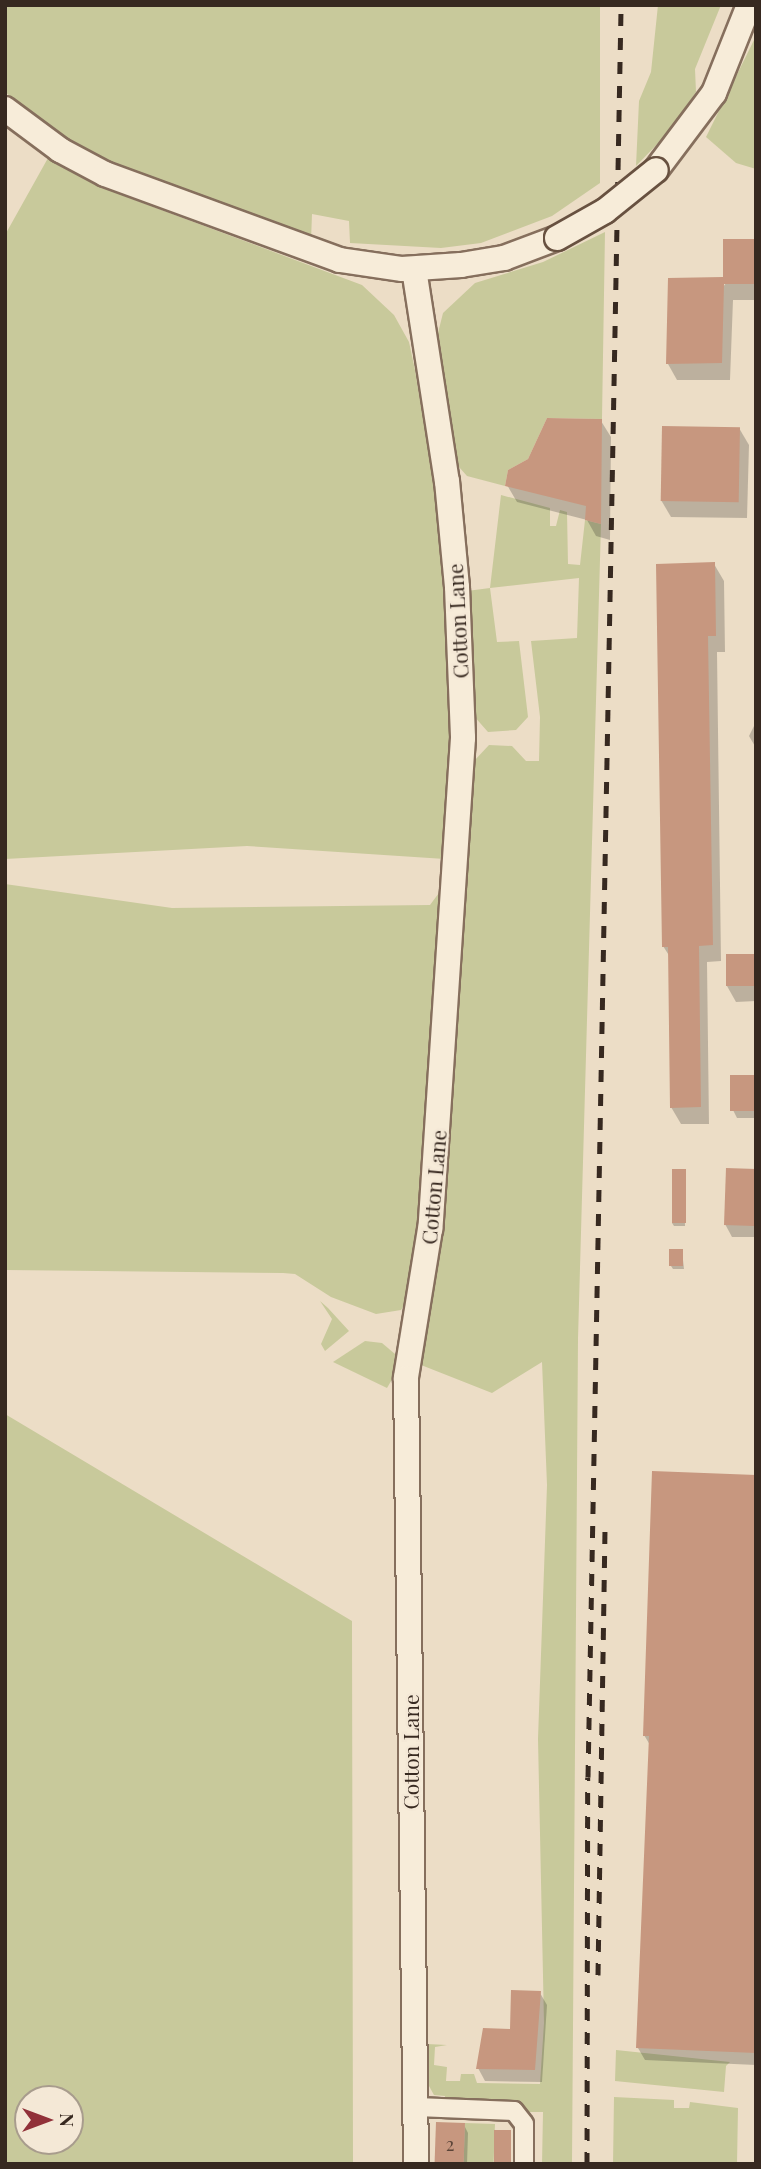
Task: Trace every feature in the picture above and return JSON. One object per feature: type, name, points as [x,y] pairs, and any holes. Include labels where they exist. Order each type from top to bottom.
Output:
[{"type":"street","points":[[5,109],[78,161],[220,219],[325,257],[414,269],[504,258],[557,238],[606,211],[656,170],[714,93],[749,5]]},
{"type":"street","name":"Cotton Lane","points":[[414,269],[447,481],[457,587],[463,738],[430,1228],[406,1378],[416,2164]]},
{"type":"street","points":[[417,2107],[514,2111],[524,2124],[524,2164]]},
{"type":"green space","points":[[5,5],[600,5],[600,183],[552,216],[481,243],[441,248],[350,243],[349,221],[312,214],[311,241],[136,175],[60,137],[5,92]]},
{"type":"green space","points":[[658,5],[721,5],[695,69],[696,92],[667,134],[636,166],[639,101],[651,72]]},
{"type":"green space","points":[[756,36],[756,169],[736,163],[706,137]]},
{"type":"green space","points":[[48,158],[100,187],[362,285],[394,315],[409,342],[415,370],[448,572],[455,720],[445,859],[247,846],[5,859],[5,235]]},
{"type":"green space","points":[[605,232],[602,419],[547,418],[528,459],[508,470],[505,486],[467,476],[459,467],[445,409],[437,337],[443,313],[475,283],[543,262]]},
{"type":"green space","points":[[501,495],[550,508],[550,526],[556,526],[560,510],[567,512],[568,564],[580,565],[585,520],[601,524],[578,1339],[572,2164],[542,2164],[543,2112],[528,2112],[528,2118],[445,2102],[445,2096],[434,2095],[429,2086],[427,2044],[447,2045],[435,2047],[434,2065],[447,2067],[446,2081],[460,2081],[461,2074],[474,2074],[477,2083],[540,2084],[544,2023],[538,1739],[547,1485],[542,1362],[492,1393],[416,1363],[447,1119],[474,761],[489,745],[512,746],[526,761],[539,761],[540,717],[531,641],[577,638],[579,578],[490,588]]},
{"type":"green space","points":[[490,588],[497,642],[519,641],[528,717],[516,730],[488,732],[473,715],[467,591]]},
{"type":"green space","points":[[450,878],[429,1148],[409,1298],[401,1310],[376,1314],[331,1297],[295,1274],[5,1270],[5,884],[172,908],[430,905]]},
{"type":"green space","points":[[320,1301],[349,1331],[325,1351],[321,1344],[332,1319]]},
{"type":"green space","points":[[365,1341],[382,1343],[395,1354],[394,1376],[387,1388],[333,1362]]},
{"type":"green space","points":[[5,1414],[352,1621],[353,2164],[5,2164]]},
{"type":"green space","points":[[616,2050],[730,2062],[726,2066],[724,2092],[615,2081]]},
{"type":"green space","points":[[614,2097],[674,2100],[674,2108],[689,2108],[690,2102],[738,2108],[737,2164],[613,2164]]},
{"type":"green space","points":[[465,2123],[495,2124],[494,2164],[464,2164]]},
{"type":"building","points":[[723,239],[756,239],[756,284],[724,284],[722,363],[666,364],[668,278],[723,277]]},
{"type":"building","points":[[547,418],[602,419],[601,524],[585,520],[586,506],[505,486],[508,470],[528,459]]},
{"type":"building","points":[[662,426],[740,427],[739,502],[661,501]]},
{"type":"building","points":[[715,562],[716,636],[708,636],[713,945],[699,946],[701,1107],[670,1108],[668,947],[662,947],[656,564]]},
{"type":"building","points":[[726,954],[756,954],[756,986],[726,986]]},
{"type":"building","points":[[730,1075],[756,1075],[756,1111],[730,1111]]},
{"type":"building","points":[[726,1168],[756,1169],[754,1226],[724,1225]]},
{"type":"building","points":[[672,1169],[686,1169],[686,1223],[672,1223]]},
{"type":"building","points":[[669,1249],[683,1249],[683,1266],[669,1266]]},
{"type":"building","points":[[652,1471],[756,1475],[756,2053],[636,2048],[649,1736],[643,1736]]},
{"type":"building","points":[[511,1990],[541,1991],[535,2070],[476,2069],[483,2028],[510,2029]]},
{"type":"building","points":[[436,2122],[465,2123],[464,2164],[435,2164]]},
{"type":"building","points":[[494,2130],[511,2130],[511,2164],[494,2164]]},
{"type":"railway","points":[[587,2164],[588,1777],[621,5]]},
{"type":"railway","points":[[598,1975],[605,1527]]}]
